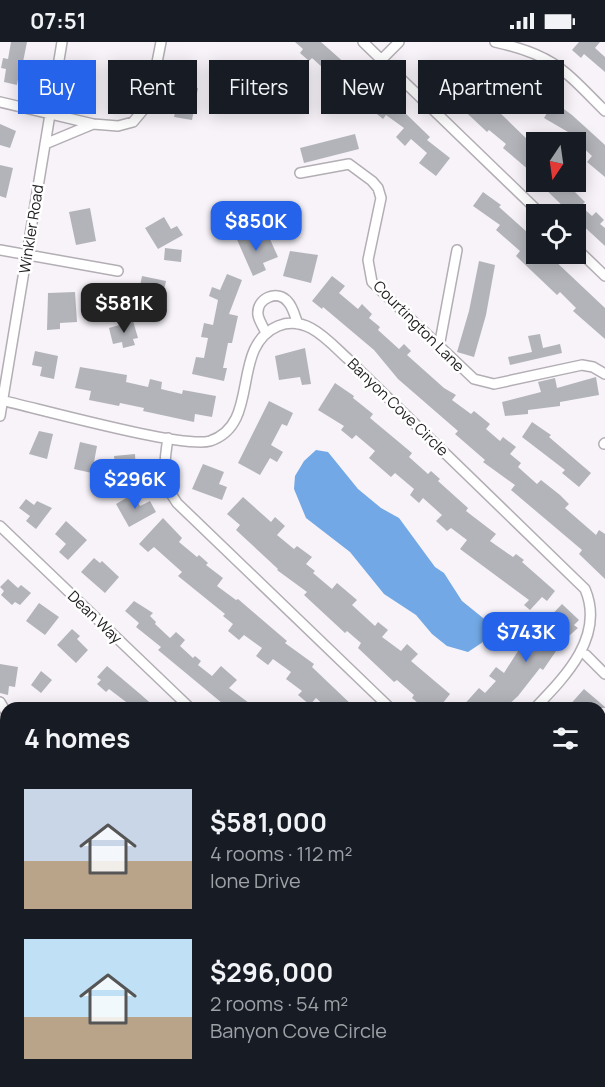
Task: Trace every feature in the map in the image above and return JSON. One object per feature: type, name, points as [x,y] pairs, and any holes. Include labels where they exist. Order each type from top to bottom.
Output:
[{"type":"street","name":"Winkler Road","points":[[59,60],[62,42]]},
{"type":"street","points":[[57,114],[93,124],[118,126],[133,122],[142,114],[153,89],[161,42]]},
{"type":"street","points":[[363,42],[381,60],[399,42]]},
{"type":"street","points":[[495,42],[532,51],[553,61],[605,111]]},
{"type":"street","points":[[406,84],[531,204]]},
{"type":"street","points":[[0,102],[18,106]]},
{"type":"street","name":"Winkler Road","points":[[0,416],[50,114]]},
{"type":"street","points":[[45,144],[93,124]]},
{"type":"street","name":"Courtington Lane","points":[[300,173],[349,164],[378,189],[381,198],[368,260],[372,282],[465,372],[483,383],[505,382],[572,365],[593,367],[605,374]]},
{"type":"street","points":[[0,250],[118,271]]},
{"type":"street","points":[[439,347],[457,250]]},
{"type":"street","points":[[586,258],[605,276]]},
{"type":"street","points":[[1,400],[168,438],[210,441],[229,429],[239,410],[251,355],[266,333],[282,325],[298,324],[290,303],[284,298],[273,295],[264,299],[259,308],[258,315],[266,333]]},
{"type":"street","name":"Banyon Cove Circle","points":[[298,324],[313,328],[348,359],[592,596],[597,606],[600,627],[597,638],[586,655],[541,702]]},
{"type":"street","points":[[168,438],[164,475],[166,485],[177,503],[384,702]]},
{"type":"street","name":"Dean Way","points":[[0,526],[184,702]]},
{"type":"street","points":[[586,655],[605,674]]},
{"type":"water","points":[[316,450],[328,452],[358,489],[381,508],[399,518],[435,567],[444,573],[462,601],[488,622],[491,630],[489,638],[468,652],[447,646],[432,634],[416,615],[384,594],[350,552],[306,518],[294,489],[295,476],[304,461]]},
{"type":"building","points":[[11,42],[27,42],[23,60],[18,60],[17,85],[4,82],[6,69],[1,68],[3,58],[8,59]]},
{"type":"building","points":[[295,42],[321,42],[341,60],[321,60],[321,66],[312,58],[309,61],[300,53],[303,49]]},
{"type":"building","points":[[579,42],[600,42],[595,48],[605,57],[605,72],[584,54],[581,58],[572,50]]},
{"type":"building","points":[[564,109],[605,145],[605,177],[587,162],[592,156],[586,150],[586,132],[568,132],[544,118],[546,114],[564,114]]},
{"type":"building","points":[[175,114],[193,114],[192,120],[174,117]]},
{"type":"building","points":[[377,114],[406,114],[430,137],[427,140],[450,158],[436,176],[419,163],[427,153],[411,139],[405,146],[396,137],[404,128],[386,115],[383,119]]},
{"type":"building","points":[[468,114],[501,114],[526,138],[526,168],[503,148],[506,144],[489,130],[487,132]]},
{"type":"building","points":[[0,124],[16,131],[10,148],[0,145]]},
{"type":"building","points":[[355,134],[359,149],[304,163],[300,148]]},
{"type":"building","points":[[0,165],[13,168],[6,198],[0,196]]},
{"type":"building","points":[[483,192],[501,205],[499,207],[526,231],[526,264],[558,264],[605,308],[605,339],[573,311],[576,308],[560,292],[557,295],[516,256],[520,251],[496,230],[500,225],[473,206]]},
{"type":"building","points":[[548,192],[575,192],[585,202],[583,204],[561,204]]},
{"type":"building","points":[[90,208],[96,241],[76,245],[69,212]]},
{"type":"building","points":[[586,211],[592,216],[596,212],[604,220],[600,224],[605,228],[605,246],[586,228]]},
{"type":"building","points":[[164,217],[171,229],[177,226],[183,235],[158,249],[145,228]]},
{"type":"building","points":[[248,229],[255,243],[269,237],[278,257],[263,263],[266,270],[253,276],[235,235]]},
{"type":"building","points":[[165,248],[182,250],[181,262],[164,260]]},
{"type":"building","points":[[290,251],[318,255],[311,283],[283,276]]},
{"type":"building","points":[[479,261],[495,265],[486,315],[474,357],[457,352],[469,311]]},
{"type":"building","points":[[227,274],[242,280],[229,314],[238,316],[232,343],[228,343],[223,368],[227,368],[224,381],[192,374],[196,357],[204,358],[208,338],[201,337],[204,323],[213,325],[218,300],[209,296],[212,287],[220,290]]},
{"type":"building","points":[[142,276],[166,281],[162,300],[156,299],[155,304],[141,301],[144,287],[140,286]]},
{"type":"building","points":[[332,276],[345,286],[339,293],[358,309],[362,304],[372,314],[369,318],[380,327],[378,330],[399,349],[404,344],[411,351],[407,355],[444,388],[456,395],[452,400],[471,414],[474,411],[490,424],[486,429],[500,441],[503,437],[516,447],[510,454],[521,463],[518,467],[537,484],[541,480],[560,495],[569,504],[565,508],[596,535],[599,530],[605,534],[605,579],[579,554],[582,550],[511,490],[515,485],[483,462],[485,460],[455,434],[458,431],[398,379],[374,350],[323,307],[322,309],[312,301]]},
{"type":"building","points":[[75,292],[77,322],[60,323],[60,329],[47,330],[48,293]]},
{"type":"building","points":[[133,321],[138,338],[133,339],[135,345],[123,348],[122,342],[113,344],[109,328]]},
{"type":"building","points":[[540,334],[543,348],[560,344],[562,353],[510,365],[508,357],[532,352],[528,336]]},
{"type":"building","points":[[305,348],[311,384],[302,385],[300,377],[279,380],[275,356]]},
{"type":"building","points":[[35,351],[58,356],[54,379],[40,376],[42,367],[32,365]]},
{"type":"building","points":[[80,367],[127,375],[126,382],[148,387],[150,379],[162,382],[161,389],[182,394],[183,390],[216,396],[212,417],[195,414],[194,422],[143,411],[144,408],[89,400],[91,391],[75,388]]},
{"type":"building","points":[[596,377],[599,395],[560,402],[560,406],[528,410],[528,414],[505,416],[502,402],[541,392],[538,382],[555,378],[557,388]]},
{"type":"building","points":[[335,383],[354,396],[353,398],[373,414],[370,418],[412,453],[409,457],[428,474],[431,471],[440,479],[438,481],[468,508],[466,511],[496,534],[490,541],[513,557],[516,554],[524,560],[522,562],[555,591],[547,601],[542,597],[530,610],[524,605],[529,600],[460,549],[467,540],[451,528],[447,531],[436,521],[442,515],[423,498],[419,503],[410,495],[414,489],[395,473],[391,477],[369,458],[375,451],[356,435],[352,439],[341,430],[344,426],[318,410]]},
{"type":"building","points":[[269,401],[293,413],[287,426],[282,424],[271,445],[283,452],[277,462],[270,458],[260,475],[238,463]]},
{"type":"building","points":[[532,422],[551,435],[549,437],[591,473],[579,487],[562,473],[565,470],[522,437]]},
{"type":"building","points":[[39,431],[53,434],[47,459],[29,454]]},
{"type":"building","points":[[80,442],[97,446],[92,473],[74,469]]},
{"type":"building","points":[[135,454],[136,472],[141,472],[142,484],[110,487],[109,473],[116,472],[114,456]]},
{"type":"building","points":[[203,464],[224,472],[219,484],[227,487],[222,500],[192,489]]},
{"type":"building","points":[[133,494],[140,506],[150,501],[156,512],[129,527],[116,504]]},
{"type":"building","points":[[243,497],[271,522],[275,517],[285,526],[277,535],[294,549],[297,546],[312,557],[306,564],[315,571],[313,573],[332,589],[337,583],[357,600],[352,605],[375,626],[378,622],[388,630],[382,637],[401,651],[407,644],[418,654],[411,661],[450,694],[444,702],[417,702],[412,698],[414,695],[397,680],[394,682],[358,648],[361,643],[347,631],[345,633],[304,595],[307,592],[277,570],[236,530],[240,525],[227,514]]},
{"type":"building","points":[[26,499],[34,505],[37,501],[52,508],[36,529],[26,521],[30,516],[19,508]]},
{"type":"building","points":[[163,518],[182,538],[179,542],[197,557],[199,555],[208,563],[206,565],[223,578],[217,586],[236,600],[238,599],[287,641],[285,643],[314,664],[312,667],[349,702],[320,702],[316,698],[313,702],[306,702],[298,695],[302,691],[286,679],[291,672],[273,659],[268,665],[256,656],[262,648],[244,635],[239,640],[228,631],[233,624],[223,616],[225,614],[178,576],[182,572],[154,547],[148,552],[139,544]]},
{"type":"building","points":[[66,521],[87,540],[68,560],[59,552],[66,544],[55,534]]},
{"type":"building","points":[[94,558],[100,563],[102,561],[119,577],[105,593],[81,572]]},
{"type":"building","points":[[8,579],[18,588],[21,585],[31,593],[20,605],[15,602],[12,605],[1,595],[4,591],[0,587]]},
{"type":"building","points":[[134,601],[153,613],[150,616],[156,622],[155,624],[170,638],[176,632],[185,640],[180,646],[193,658],[195,656],[201,661],[198,665],[212,676],[221,666],[237,680],[229,688],[248,702],[221,702],[158,650],[161,647],[136,627],[139,623],[125,611]]},
{"type":"building","points":[[39,603],[59,617],[45,635],[26,621]]},
{"type":"building","points":[[562,604],[579,620],[574,625],[578,628],[563,641],[543,670],[540,668],[512,702],[466,702],[479,688],[485,693],[496,681],[489,676],[496,667],[504,673],[527,637],[535,643],[548,626],[544,623]]},
{"type":"building","points":[[72,629],[80,636],[77,639],[88,650],[76,663],[57,645]]},
{"type":"building","points":[[0,664],[18,667],[15,687],[9,686],[8,695],[0,693]]},
{"type":"building","points":[[107,666],[149,702],[126,702],[109,689],[106,692],[97,684],[101,680],[97,677]]},
{"type":"building","points":[[41,671],[52,680],[41,693],[31,685]]},
{"type":"building","points":[[584,689],[599,702],[572,702]]}]
